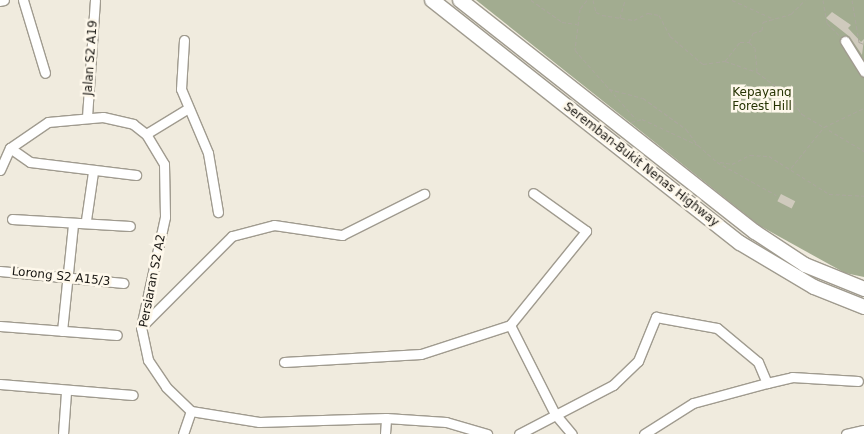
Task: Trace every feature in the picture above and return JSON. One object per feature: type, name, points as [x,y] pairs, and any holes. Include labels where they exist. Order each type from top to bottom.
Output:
[{"type":"highway","name":"Seremban-Bukit Nenas Highway","points":[[432,0],[740,243],[814,287],[864,307]]},
{"type":"highway","name":"Seremban-Bukit Nenas Highway","points":[[460,0],[780,249],[860,286]]},
{"type":"street","points":[[0,1],[4,0]]},
{"type":"street","points":[[23,0],[45,73]]},
{"type":"street","name":"Jalan S2 A19","points":[[87,117],[95,0]]},
{"type":"street","points":[[184,40],[180,81],[186,109],[208,153],[218,212]]},
{"type":"street","points":[[845,41],[864,71]]},
{"type":"street","points":[[0,170],[10,148],[48,122],[87,117],[133,124],[146,134],[186,109]]},
{"type":"street","name":"Persiaran S2 A2","points":[[146,134],[164,164],[165,217],[141,327],[148,360],[166,387],[191,411]]},
{"type":"street","points":[[10,148],[30,162],[93,172],[136,175]]},
{"type":"street","points":[[86,220],[93,172]]},
{"type":"street","points":[[284,362],[421,354],[510,325],[586,231],[533,193]]},
{"type":"street","points":[[141,327],[232,236],[274,225],[342,235],[424,194]]},
{"type":"street","points":[[12,219],[73,225],[86,220],[130,226]]},
{"type":"street","points":[[62,331],[69,280],[73,225]]},
{"type":"street","name":"Lorong S2 A15/3","points":[[0,271],[69,280],[123,283]]},
{"type":"street","points":[[518,434],[613,385],[638,362],[656,317],[717,328],[758,362],[767,383]]},
{"type":"street","points":[[510,325],[555,414],[572,434]]},
{"type":"street","points":[[0,326],[117,335]]},
{"type":"street","points":[[644,434],[693,403],[767,383],[792,377],[858,382]]},
{"type":"street","points":[[0,384],[66,392],[133,395]]},
{"type":"street","points":[[63,434],[66,392]]},
{"type":"street","points":[[183,434],[191,411],[259,422],[386,418],[446,422],[486,434]]},
{"type":"street","points":[[385,434],[386,418]]},
{"type":"street","points":[[846,434],[864,430]]},
{"type":"path","points":[[531,0],[562,22],[577,24]]},
{"type":"path","points":[[587,0],[577,24],[575,50],[625,111],[634,118],[698,145]]},
{"type":"path","points":[[593,0],[596,12],[620,18],[659,15],[670,36],[703,64],[724,61],[757,72],[790,97],[802,114],[864,151]]},
{"type":"path","points":[[620,18],[625,0]]},
{"type":"path","points":[[732,0],[774,19]]},
{"type":"path","points":[[749,42],[753,33],[762,30],[763,22],[791,14],[805,0]]},
{"type":"path","points":[[823,0],[827,23],[845,41]]},
{"type":"path","points":[[852,0],[859,42]]},
{"type":"path","points":[[724,61],[740,42],[749,42],[755,48],[757,72]]},
{"type":"path","points":[[608,88],[643,98],[654,110],[686,129],[698,145],[717,162],[776,195]]},
{"type":"path","points":[[828,129],[864,108]]},
{"type":"path","points":[[634,118],[630,126],[636,138]]},
{"type":"path","points":[[791,169],[824,127]]},
{"type":"path","points":[[717,162],[732,164],[750,155],[769,156],[829,194],[864,196]]},
{"type":"green space","name":"Kepayang Forest Hill","points":[[476,0],[864,0],[864,277],[845,273],[760,226]]},
{"type":"building","points":[[832,12],[851,25],[848,28],[861,42],[864,39],[862,55],[850,37],[826,18]]},
{"type":"building","points":[[781,194],[795,201],[792,208],[777,201]]}]
